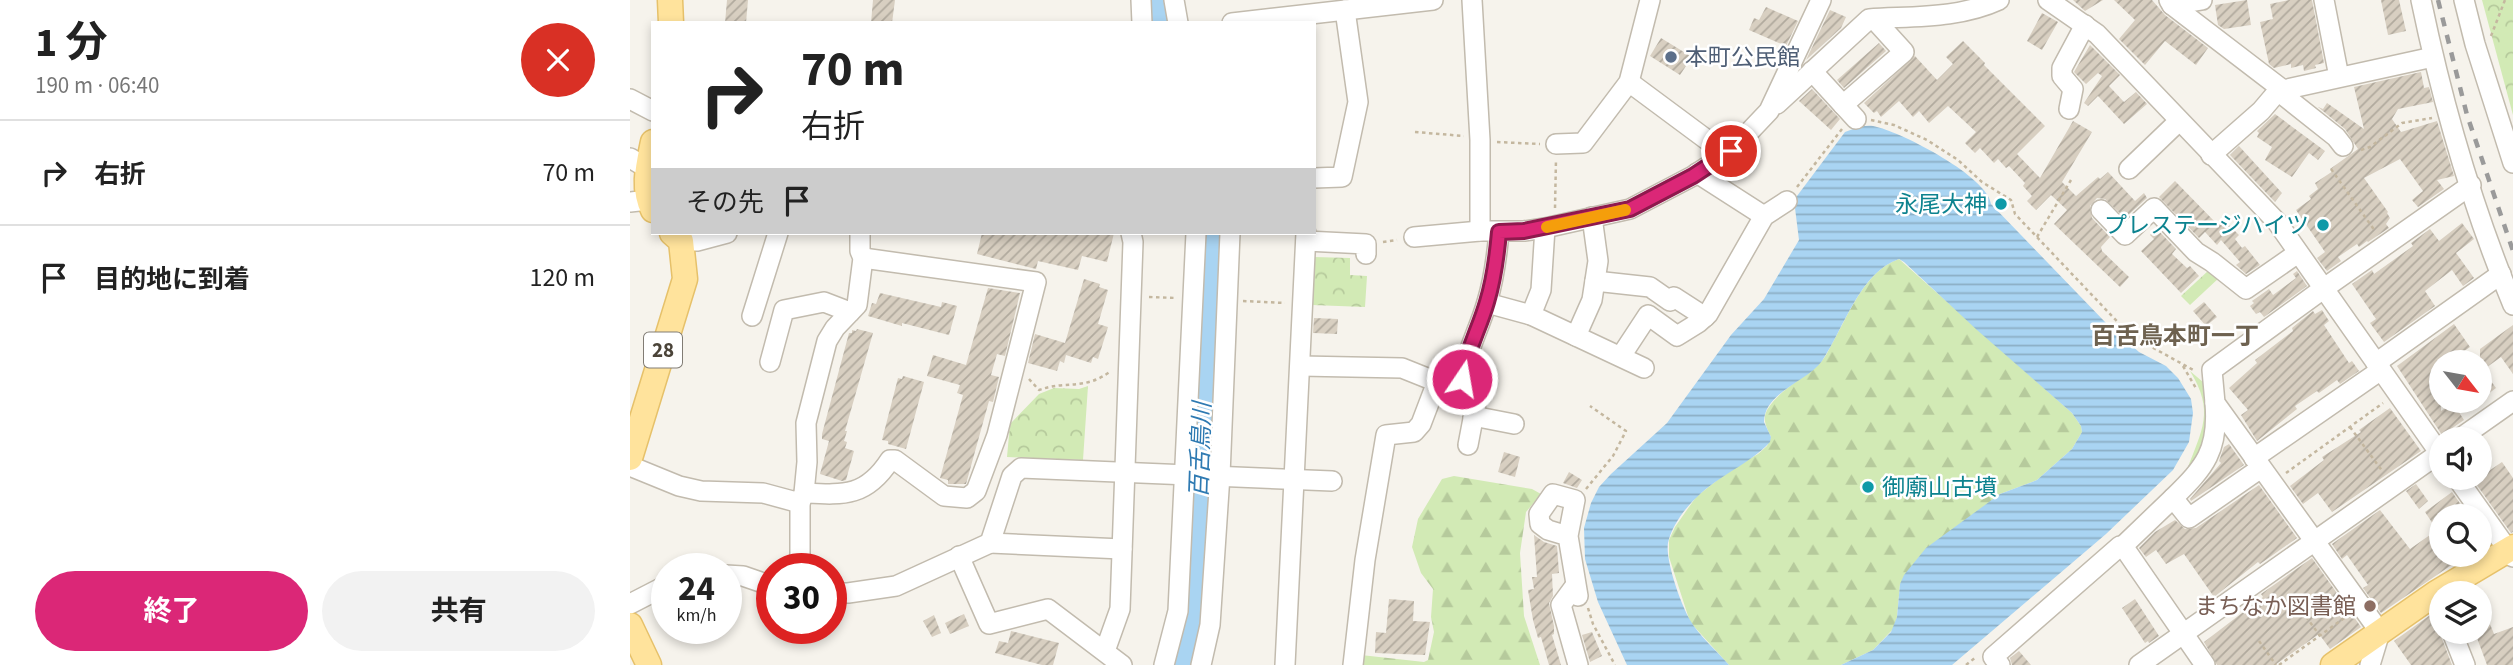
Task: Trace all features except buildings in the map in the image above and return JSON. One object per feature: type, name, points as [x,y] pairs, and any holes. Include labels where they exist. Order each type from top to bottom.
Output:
[{"type":"main road","points":[[670,0],[671,21]]},
{"type":"main road","points":[[643,204],[638,163],[651,145]]},
{"type":"main road","name":"28","points":[[630,458],[638,405],[685,279],[677,237]]},
{"type":"main road","points":[[2466,581],[2511,551]]},
{"type":"main road","points":[[2333,665],[2380,632],[2429,605]]},
{"type":"main road","points":[[630,625],[649,665]]},
{"type":"street","points":[[1141,0],[1142,21]]},
{"type":"street","points":[[1174,0],[1178,21]]},
{"type":"street","points":[[1265,0],[1276,18]]},
{"type":"street","points":[[1249,21],[1345,10],[1375,3],[1433,0]]},
{"type":"street","points":[[1462,379],[1466,355],[1487,303],[1496,262],[1479,140],[1472,0]]},
{"type":"street","points":[[1556,144],[1583,143],[1629,82],[1650,0]]},
{"type":"street","points":[[1769,111],[1821,0]]},
{"type":"street","points":[[1415,237],[1524,231],[1630,209],[1726,154],[1868,19],[1920,18],[1981,8],[1999,0]]},
{"type":"street","points":[[2048,0],[2097,34],[2277,222],[2429,437]]},
{"type":"street","points":[[2171,3],[2202,0]]},
{"type":"street","points":[[2324,0],[2339,77]]},
{"type":"street","points":[[2421,0],[2446,108],[2513,304]]},
{"type":"street","points":[[2464,0],[2475,44],[2513,163]]},
{"type":"street","points":[[2171,3],[2352,148]]},
{"type":"street","points":[[1316,178],[1342,177],[1358,102],[1345,10]]},
{"type":"street","points":[[1812,71],[1849,112],[1904,52],[1874,19]]},
{"type":"street","points":[[2069,109],[2073,89],[2062,76],[2062,68],[2085,25]]},
{"type":"street","points":[[2211,155],[2281,91],[2433,57]]},
{"type":"street","points":[[1629,82],[1726,154]]},
{"type":"street","points":[[630,99],[651,110]]},
{"type":"street","points":[[2129,169],[2179,121]]},
{"type":"street","points":[[1697,173],[1764,216]]},
{"type":"street","points":[[2000,665],[1993,657],[2123,546],[2197,475],[2212,452],[2216,436],[2206,398],[2212,370],[2471,185]]},
{"type":"street","points":[[1620,356],[1648,315],[1678,336],[1705,317],[1764,216],[1787,201]]},
{"type":"street","points":[[2101,209],[2125,235],[2154,208],[2196,253],[2246,289],[2298,253]]},
{"type":"street","points":[[1576,336],[1592,300],[1598,261],[1592,217]]},
{"type":"street","points":[[1531,315],[1541,289],[1549,227]]},
{"type":"street","points":[[677,237],[697,241],[720,235]]},
{"type":"street","points":[[752,316],[777,235]]},
{"type":"street","points":[[800,553],[806,423],[827,341],[835,327],[857,305],[863,258],[860,235]]},
{"type":"street","points":[[1105,652],[1120,609],[1131,235]]},
{"type":"street","points":[[1164,665],[1178,611],[1187,474],[1196,235]]},
{"type":"street","points":[[1201,665],[1210,625],[1230,235]]},
{"type":"street","points":[[1286,665],[1306,237],[1366,249]]},
{"type":"street","points":[[630,466],[679,486],[701,491],[762,493],[802,498],[845,495],[880,476],[890,460],[895,460],[944,496],[967,498],[976,491],[997,435],[1036,282],[863,258]]},
{"type":"street","points":[[2172,498],[2189,518],[2263,470],[2378,366],[2501,274]]},
{"type":"street","points":[[1595,281],[1650,287],[1670,301],[1674,297],[1705,317]]},
{"type":"street","points":[[769,362],[784,310],[824,302],[850,312]]},
{"type":"street","points":[[1487,303],[1531,315],[1644,368]]},
{"type":"street","points":[[1301,366],[1402,368],[1437,382],[1462,379],[1480,382],[1468,445]]},
{"type":"street","points":[[1353,665],[1365,560],[1386,435],[1415,432],[1421,424],[1437,382]]},
{"type":"street","points":[[2206,398],[2316,541],[2380,632],[2370,665]]},
{"type":"street","points":[[2476,427],[2513,401]]},
{"type":"street","points":[[1473,416],[1514,424]]},
{"type":"street","points":[[2139,665],[2429,461]]},
{"type":"street","points":[[990,543],[1012,476],[1021,468],[1332,481]]},
{"type":"street","points":[[2466,490],[2511,551]]},
{"type":"street","points":[[1568,536],[1580,596],[1561,605],[1578,665]]},
{"type":"street","points":[[847,593],[896,586],[990,543],[1122,549]]},
{"type":"street","points":[[2123,546],[2205,665]]},
{"type":"street","points":[[958,556],[989,624],[1048,609],[1122,665]]},
{"type":"street","points":[[630,604],[651,593]]},
{"type":"street","points":[[2457,644],[2466,665]]},
{"type":"path","points":[[2492,34],[2505,0]]},
{"type":"path","points":[[2352,148],[2370,147],[2402,123],[2432,118],[2446,108]]},
{"type":"path","points":[[1787,201],[1840,130],[1849,112],[1894,125],[1927,140],[2011,200],[2015,214],[2130,335],[2183,366],[2206,398]]},
{"type":"path","points":[[1415,132],[1485,142],[1556,144],[1549,227]]},
{"type":"path","points":[[2331,169],[2385,245]]},
{"type":"path","points":[[2037,237],[2071,180]]},
{"type":"path","points":[[1366,249],[1415,237]]},
{"type":"path","points":[[1131,296],[1192,299]]},
{"type":"path","points":[[1227,300],[1304,303]]},
{"type":"path","points":[[1039,390],[1053,385],[1082,386],[1107,374],[1129,356]]},
{"type":"path","points":[[2263,470],[2350,427],[2397,393]]},
{"type":"path","points":[[1582,494],[1613,456],[1626,431],[1590,406]]},
{"type":"path","points":[[2350,427],[2393,486]]},
{"type":"path","points":[[1580,596],[1615,665]]},
{"type":"path","points":[[2259,640],[2278,665],[2362,606]]},
{"type":"path","points":[[2302,611],[2320,636]]},
{"type":"path","points":[[1966,665],[1976,657]]},
{"type":"green space","points":[[2482,0],[2513,0],[2513,115]]},
{"type":"green space","points":[[1314,257],[1350,258],[1350,275],[1367,276],[1365,307],[1312,305]]},
{"type":"green space","points":[[1899,259],[2072,413],[2082,432],[2072,449],[2037,480],[2000,494],[1900,584],[1894,628],[1873,650],[1841,665],[1729,665],[1690,622],[1669,557],[1669,540],[1696,497],[1767,446],[1771,437],[1765,418],[1769,407],[1820,363],[1868,283],[1887,265]]},
{"type":"green space","points":[[2209,270],[2220,277],[2190,305],[2181,296]]},
{"type":"green space","points":[[2190,371],[2210,388],[2210,399],[2204,442],[2187,470],[2204,420],[2202,398]]},
{"type":"green space","points":[[1088,386],[1083,460],[1007,457],[1010,424],[1039,394],[1054,388],[1079,389]]},
{"type":"green space","points":[[1454,476],[1532,489],[1541,494],[1526,512],[1520,553],[1524,616],[1540,665],[1361,665],[1361,655],[1424,662],[1428,660],[1434,632],[1431,617],[1433,589],[1421,573],[1412,547],[1418,519],[1442,479]]},
{"type":"water","points":[[1861,126],[1875,126],[1924,147],[1976,181],[1991,204],[2106,323],[2139,352],[2166,366],[2178,378],[2191,399],[2193,413],[2189,442],[2173,470],[2106,534],[1952,665],[1841,665],[1873,650],[1891,632],[1897,617],[1900,584],[1926,548],[2000,494],[2037,480],[2072,449],[2082,432],[2072,413],[1899,259],[1885,266],[1863,288],[1822,361],[1771,403],[1764,422],[1771,437],[1770,442],[1697,497],[1683,512],[1672,531],[1668,543],[1669,560],[1682,604],[1698,632],[1729,665],[1627,665],[1598,602],[1585,559],[1584,528],[1591,503],[1599,487],[1611,474],[1667,423],[1731,335],[1764,299],[1799,240],[1794,200],[1845,132]]},
{"type":"waterway","name":"百舌鳥川","points":[[1157,0],[1159,21]]},
{"type":"waterway","name":"百舌鳥川","points":[[1182,665],[1191,633],[1196,593],[1209,235]]},
{"type":"railway","points":[[2438,0],[2467,115],[2513,251]]},
{"type":"slow traffic","points":[[1547,227],[1625,210]]},
{"type":"place","name":"本町公民館","points":[[1671,57]]},
{"type":"place","name":"永尾大神","points":[[2001,204]]},
{"type":"place","name":"プレステージハイツ","points":[[2323,225]]},
{"type":"place","name":"御廟山古墳","points":[[1868,487]]},
{"type":"place","name":"まちなか図書館","points":[[2370,606]]},
{"type":"district","name":"百舌鳥本町一丁","points":[[2175,336]]},
{"type":"route","points":[[1462,379],[1466,355],[1487,303],[1499,232],[1545,228],[1630,209],[1693,176],[1731,151]]}]
